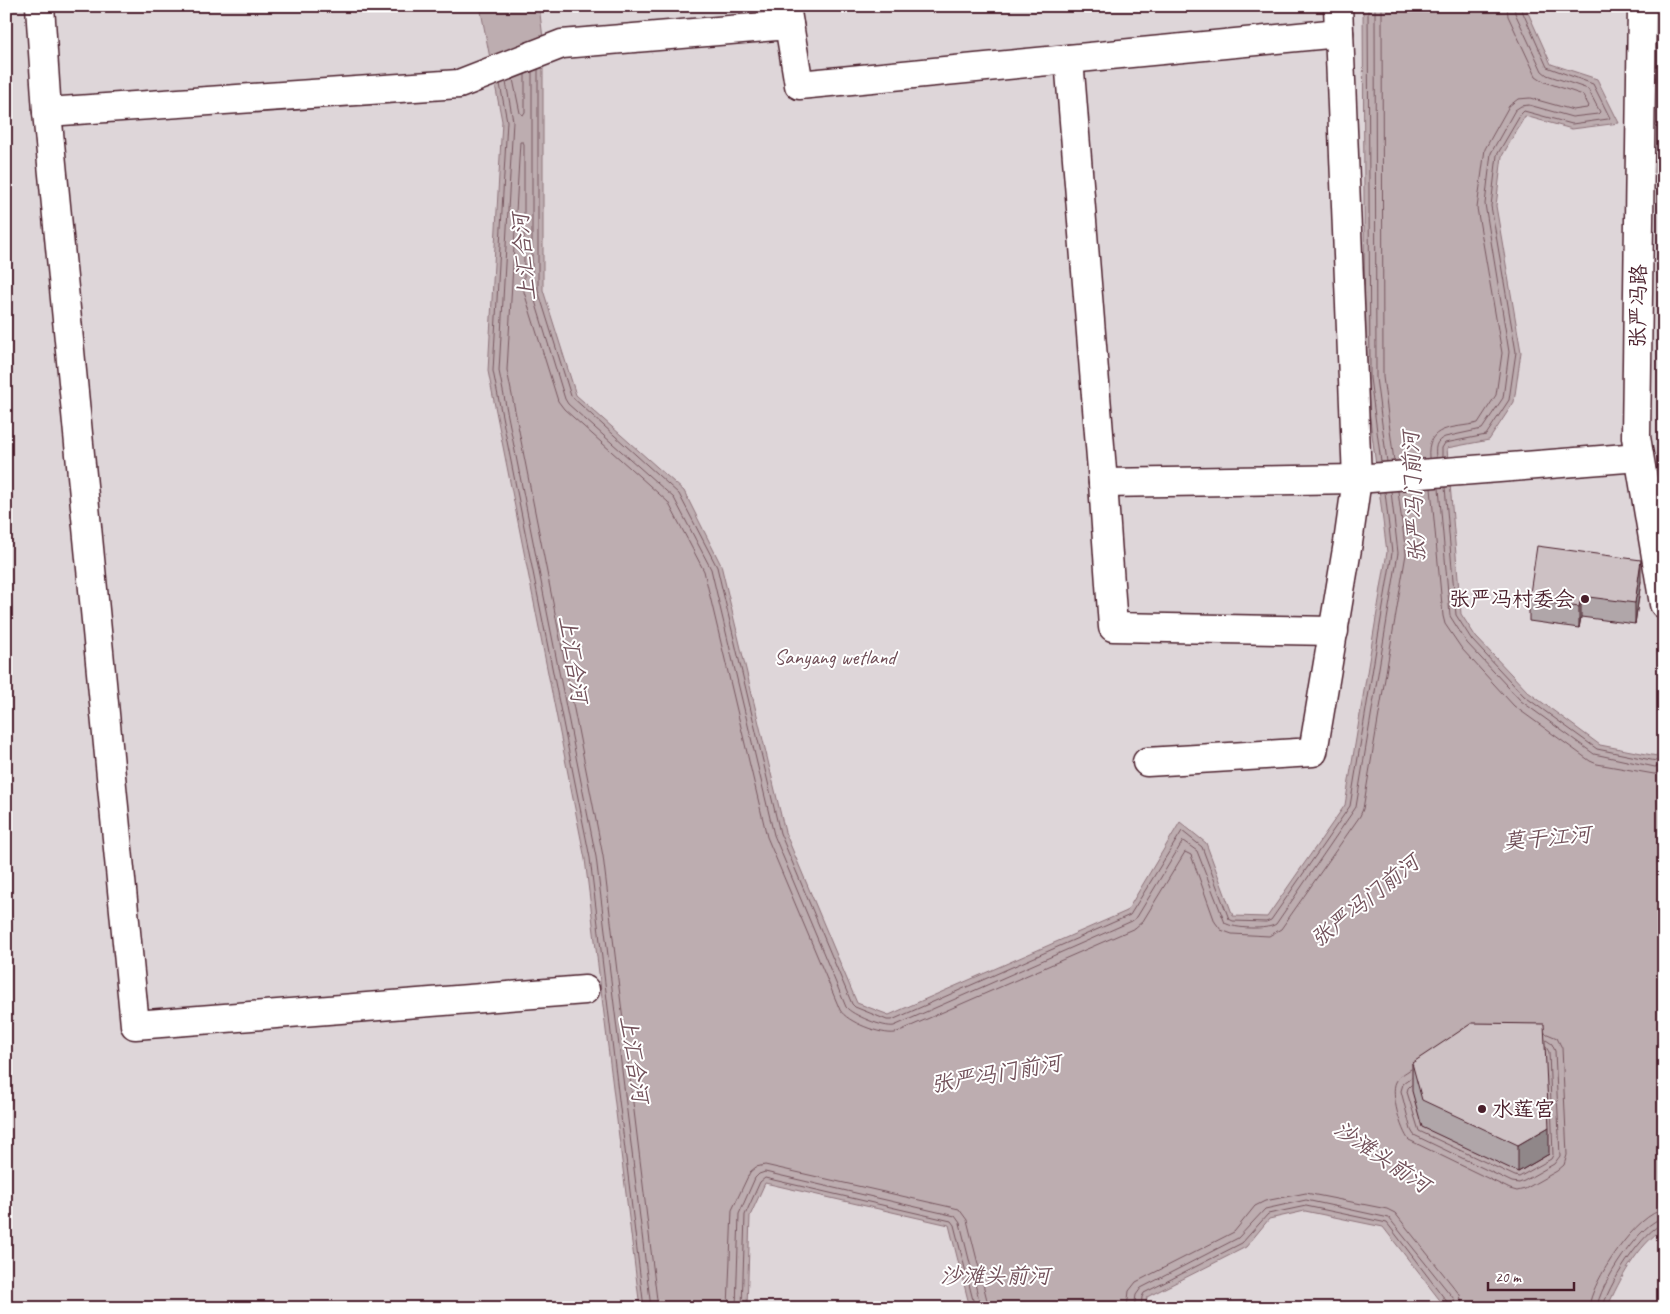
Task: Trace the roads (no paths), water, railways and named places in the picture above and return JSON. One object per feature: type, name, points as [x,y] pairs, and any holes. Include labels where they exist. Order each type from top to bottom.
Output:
[{"type":"street","points":[[40,6],[47,112],[135,1025],[585,990]]},
{"type":"street","points":[[1147,762],[1314,752],[1357,479],[1338,6]]},
{"type":"street","name":"张严冯路","points":[[1642,6],[1636,437],[1664,604]]},
{"type":"street","points":[[47,112],[459,84],[562,44],[788,16],[799,85],[1339,34]]},
{"type":"street","points":[[1069,59],[1103,483],[1112,627],[1334,631]]},
{"type":"street","points":[[1103,483],[1357,479],[1639,457]]},
{"type":"water","points":[[480,6],[539,6],[543,38],[543,290],[576,395],[684,491],[721,565],[785,832],[857,1003],[889,1015],[1127,911],[1180,822],[1206,843],[1233,916],[1267,917],[1345,805],[1387,552],[1365,379],[1363,6],[1525,6],[1551,64],[1597,79],[1619,123],[1572,129],[1525,116],[1502,156],[1496,206],[1521,352],[1514,402],[1489,440],[1447,448],[1461,614],[1476,637],[1528,692],[1600,745],[1657,756],[1664,738],[1664,1228],[1654,1235],[1630,1264],[1607,1308],[1446,1308],[1383,1227],[1305,1211],[1269,1219],[1246,1247],[1147,1297],[1145,1308],[970,1308],[949,1225],[765,1183],[750,1216],[747,1308],[640,1308],[585,859],[488,371],[502,121]],"holes":[[[1544,1051],[1548,1154],[1517,1172]]]},
{"type":"place","name":"张严冯村委会","points":[[1585,599]]},
{"type":"place","name":"水莲宫","points":[[1482,1109]]},
{"type":"water label","name":"上汇合河","points":[[524,257]]},
{"type":"water label","name":"张严冯门前河","points":[[1414,497]]},
{"type":"water label","name":"上汇合河","points":[[573,659]]},
{"type":"water label","name":"莫干江河","points":[[1547,838]]},
{"type":"water label","name":"张严冯门前河","points":[[1365,901]]},
{"type":"water label","name":"上汇合河","points":[[634,1059]]},
{"type":"water label","name":"张严冯门前河","points":[[996,1074]]},
{"type":"water label","name":"沙滩头前河","points":[[1382,1157]]},
{"type":"water label","name":"沙滩头前河","points":[[995,1276]]},
{"type":"park label","name":"Sanyang wetland","points":[[835,657]]}]
